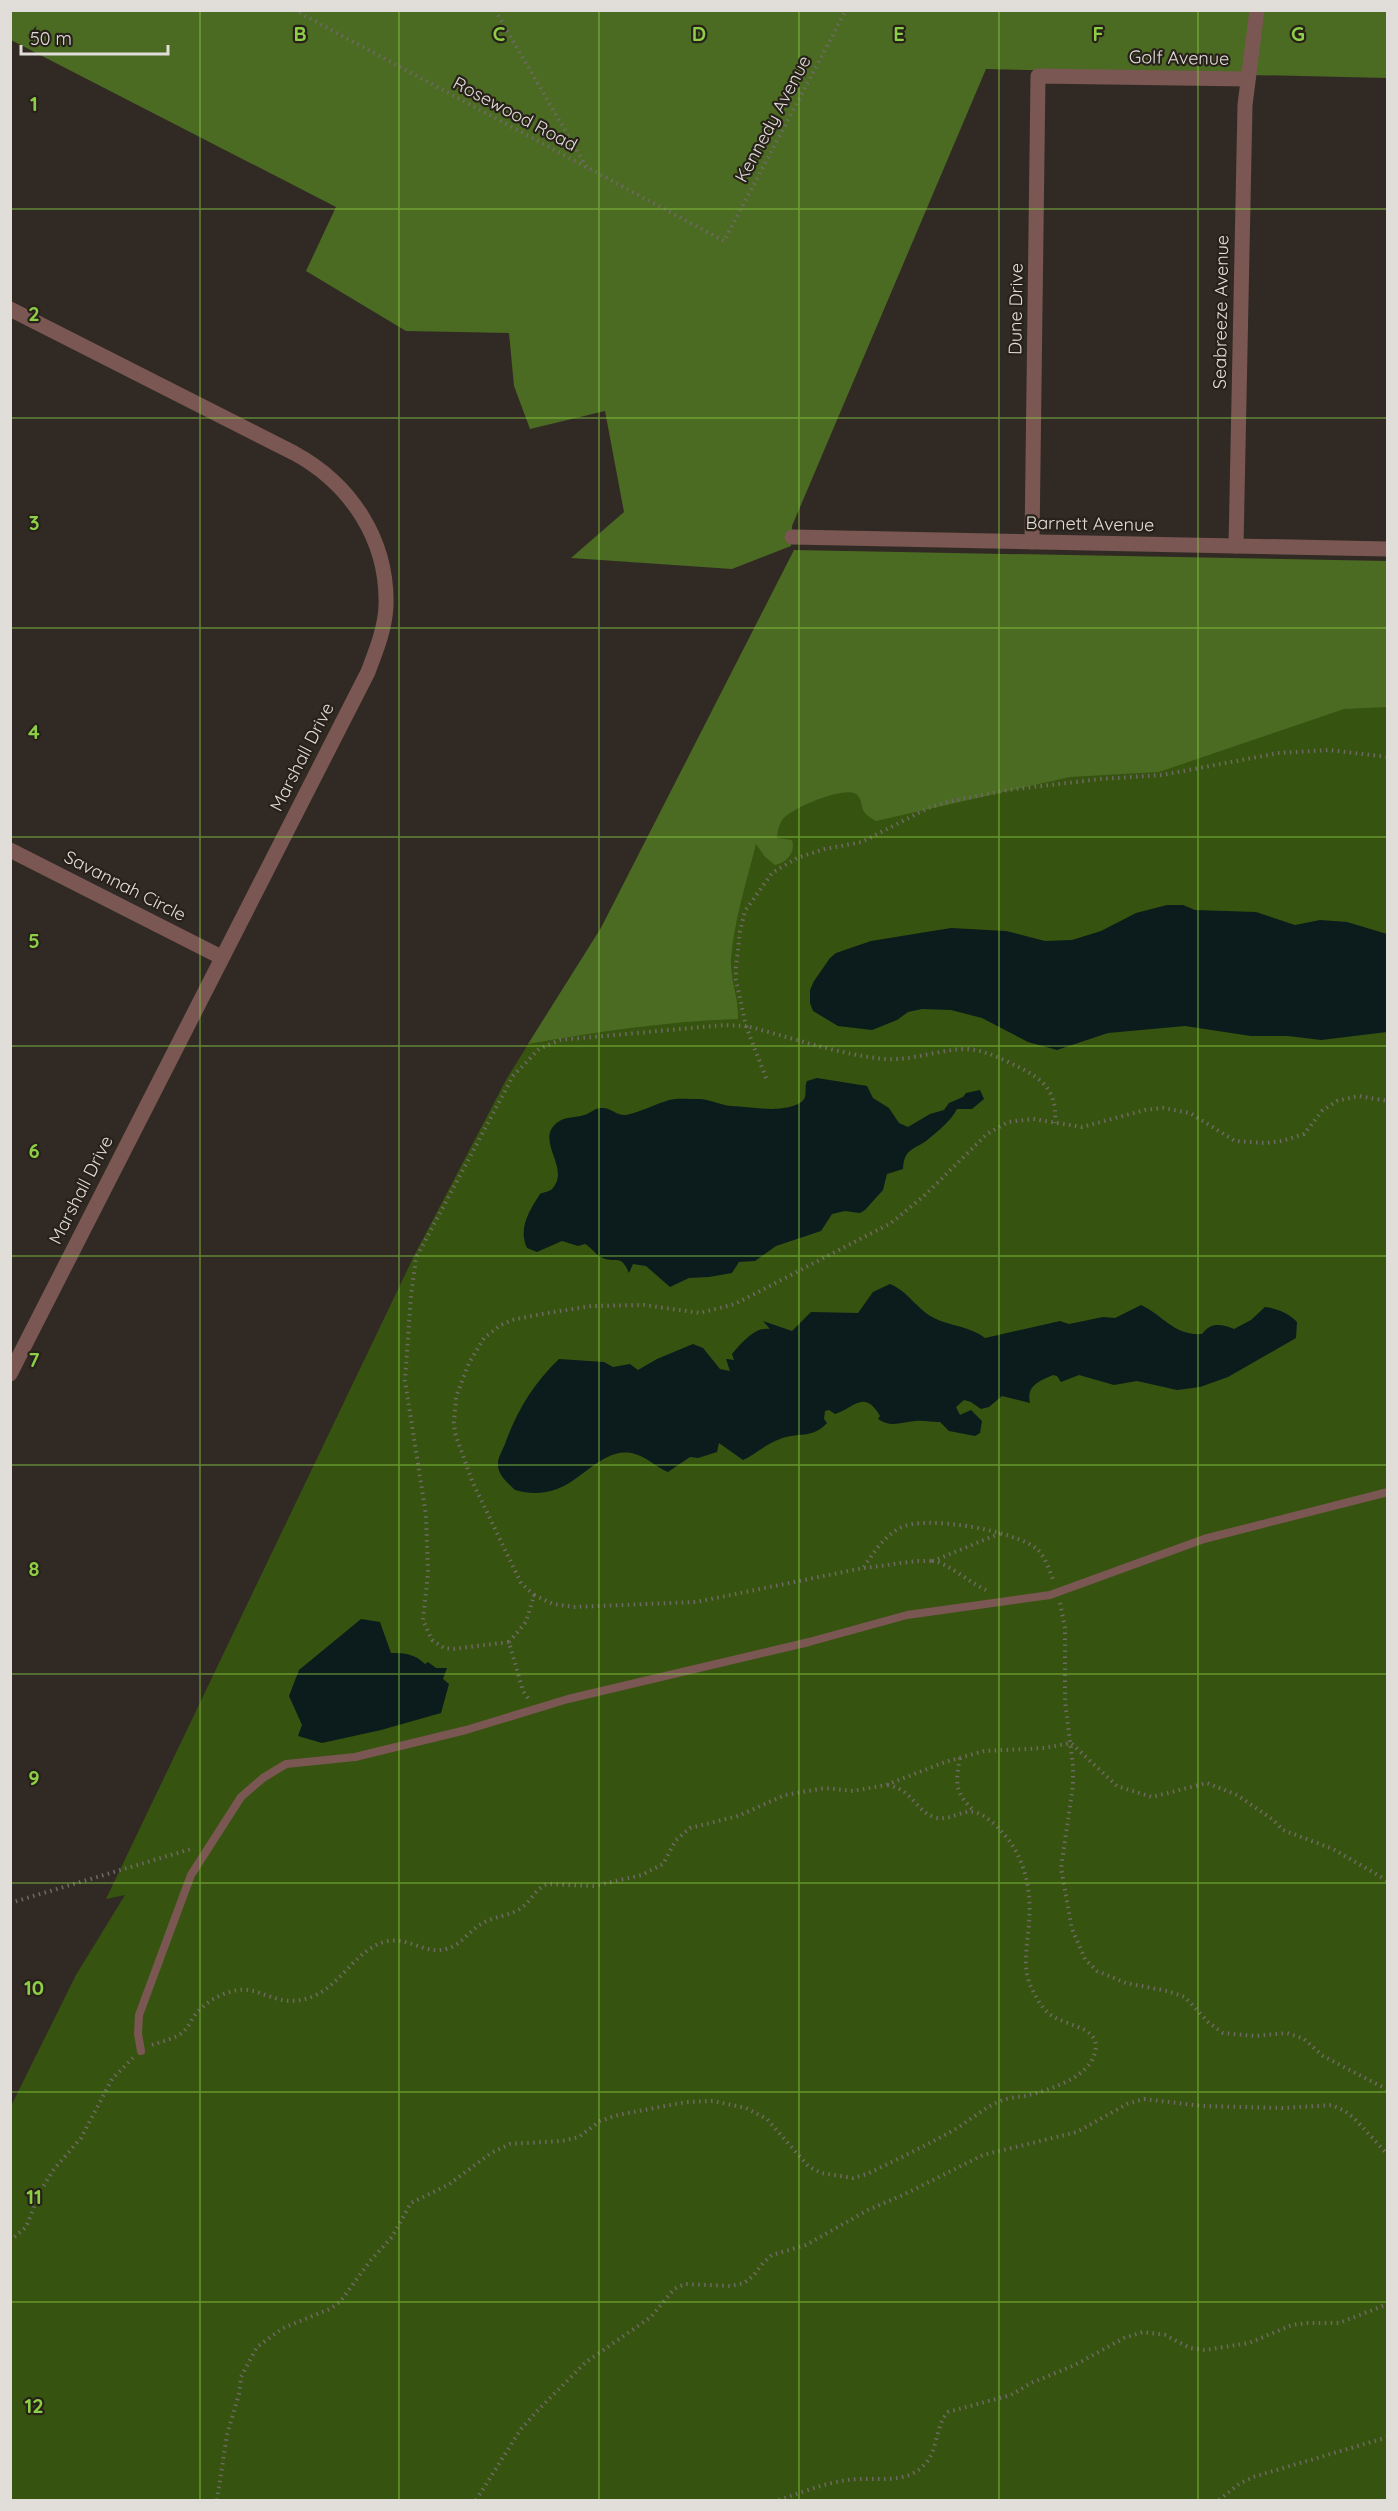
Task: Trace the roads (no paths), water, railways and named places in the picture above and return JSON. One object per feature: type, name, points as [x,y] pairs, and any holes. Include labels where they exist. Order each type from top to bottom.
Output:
[{"type":"street","name":"Seabreeze Avenue","points":[[1236,546],[1245,105],[1257,10]]},
{"type":"street","name":"Golf Avenue","points":[[1038,76],[1248,79]]},
{"type":"street","name":"Dune Drive","points":[[1032,542],[1038,76]]},
{"type":"street","name":"Marshall Drive","points":[[10,309],[308,460],[339,484],[361,514],[376,544],[383,576],[386,606],[375,656],[10,1374]]},
{"type":"street","name":"Barnett Avenue","points":[[792,537],[1388,549]]},
{"type":"street","name":"Savannah Circle","points":[[10,850],[221,957]]},
{"type":"lane","points":[[141,2050],[138,2034],[139,2015],[187,1884],[241,1797],[263,1778],[286,1764],[355,1757],[466,1730],[568,1699],[808,1642],[907,1615],[1058,1592],[1204,1539],[1388,1492]]}]
